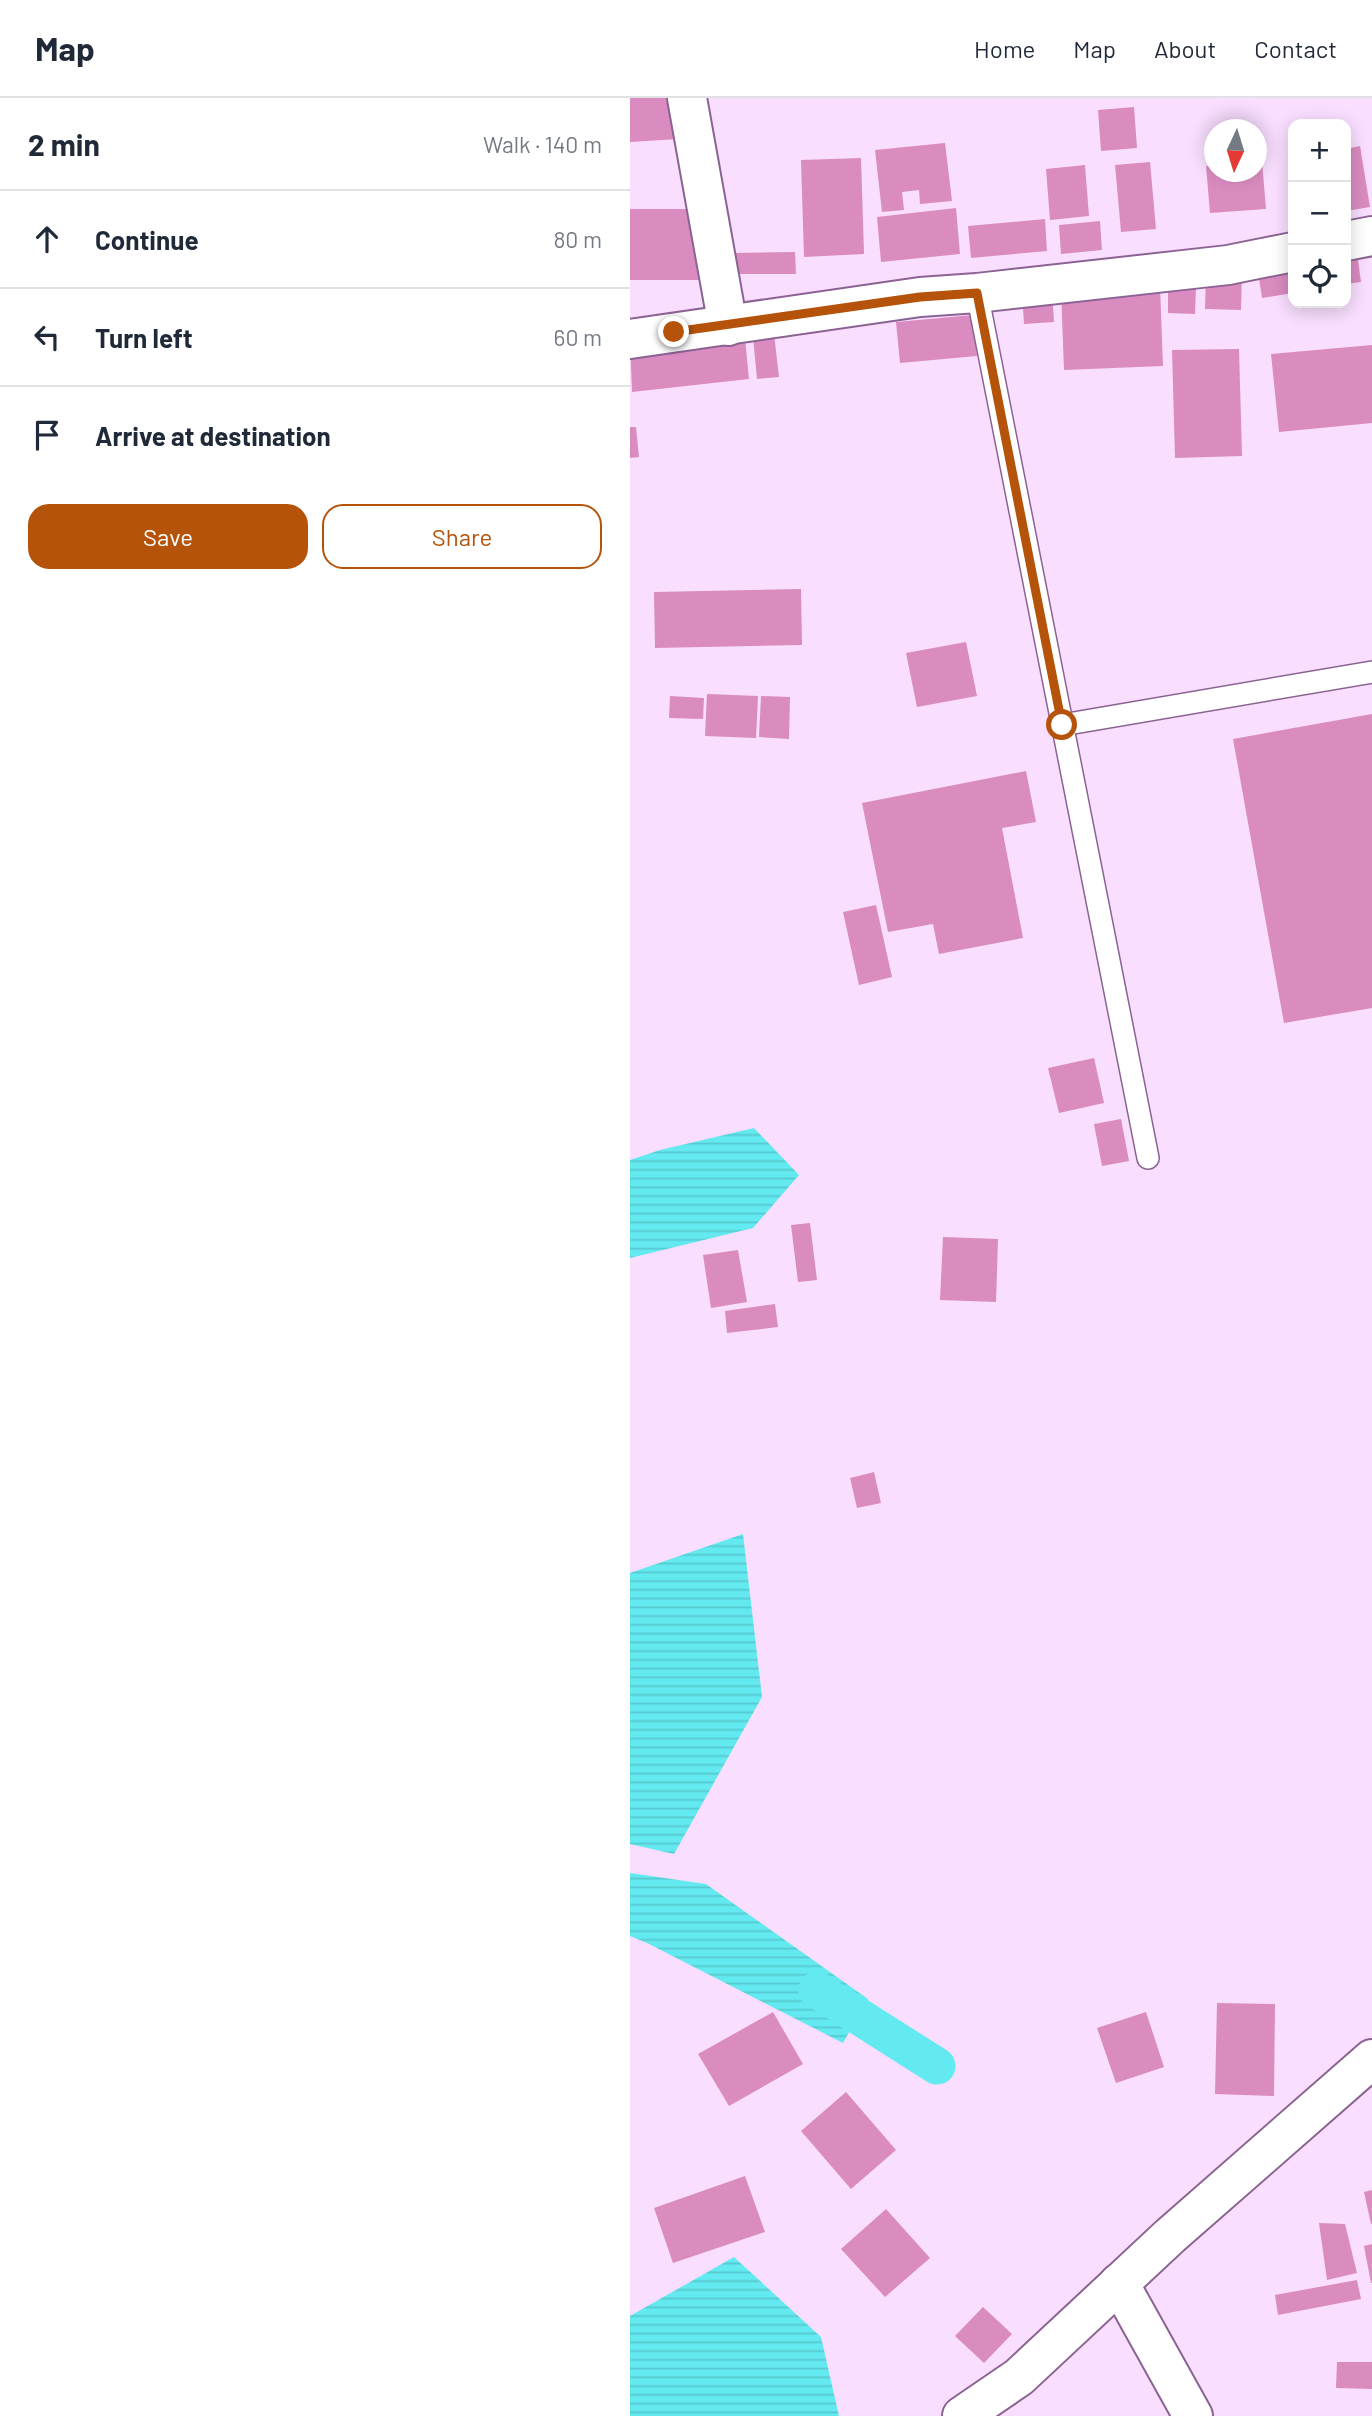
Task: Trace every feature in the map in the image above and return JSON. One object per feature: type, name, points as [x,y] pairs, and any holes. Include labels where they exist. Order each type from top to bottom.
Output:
[{"type":"street","points":[[687,98],[728,326]]},
{"type":"street","points":[[1351,240],[1372,236]]},
{"type":"street","points":[[630,339],[920,297],[1228,265],[1288,253]]},
{"type":"street","points":[[962,2416],[1019,2377],[1210,2201],[1372,2059]]},
{"type":"street","points":[[1119,2283],[1193,2416]]},
{"type":"lane","points":[[977,293],[1148,1158]]},
{"type":"lane","points":[[1062,725],[1372,671]]},
{"type":"shaded area","points":[[754,1128],[799,1175],[753,1228],[630,1258],[630,1160],[660,1150]]},
{"type":"shaded area","points":[[743,1534],[762,1697],[674,1854],[630,1844],[630,1573]]},
{"type":"shaded area","points":[[630,1873],[706,1884],[868,1999],[843,2043],[630,1936]]},
{"type":"shaded area","points":[[734,2257],[821,2337],[839,2416],[630,2416],[630,2316]]},
{"type":"building","points":[[630,98],[676,98],[678,139],[630,142]]},
{"type":"building","points":[[1134,107],[1137,148],[1101,151],[1098,110]]},
{"type":"building","points":[[945,143],[952,201],[920,204],[919,190],[902,192],[904,210],[882,212],[875,150]]},
{"type":"building","points":[[1360,146],[1370,207],[1351,210],[1351,182],[1351,148]]},
{"type":"building","points":[[861,158],[864,254],[804,257],[801,160]]},
{"type":"building","points":[[1150,162],[1156,229],[1121,232],[1115,165]]},
{"type":"building","points":[[1085,165],[1089,216],[1050,220],[1046,169]]},
{"type":"building","points":[[1207,182],[1264,182],[1266,209],[1210,213]]},
{"type":"building","points":[[956,208],[960,254],[881,262],[877,217]]},
{"type":"building","points":[[630,209],[702,209],[702,280],[630,280]]},
{"type":"building","points":[[1045,219],[1047,251],[971,258],[968,226]]},
{"type":"building","points":[[1100,221],[1102,250],[1061,254],[1059,225]]},
{"type":"building","points":[[1356,245],[1361,282],[1351,283],[1351,246]]},
{"type":"building","points":[[795,252],[796,274],[731,274],[731,253]]},
{"type":"building","points":[[1288,262],[1288,294],[1262,298],[1257,266]]},
{"type":"building","points":[[1206,271],[1242,271],[1241,310],[1205,309]]},
{"type":"building","points":[[1160,286],[1163,366],[1064,370],[1061,290]]},
{"type":"building","points":[[1168,286],[1196,286],[1195,314],[1168,313]]},
{"type":"building","points":[[1052,290],[1054,322],[1024,324],[1022,293]]},
{"type":"building","points":[[973,315],[977,356],[900,363],[896,322]]},
{"type":"building","points":[[773,325],[779,377],[757,379],[752,327]]},
{"type":"building","points":[[744,329],[749,379],[632,392],[630,341]]},
{"type":"building","points":[[1372,345],[1372,423],[1279,432],[1271,354]]},
{"type":"building","points":[[1239,349],[1242,456],[1175,458],[1172,350]]},
{"type":"building","points":[[630,427],[636,427],[639,457],[630,458]]},
{"type":"building","points":[[801,589],[802,645],[655,648],[654,592]]},
{"type":"building","points":[[966,642],[977,696],[917,707],[906,653]]},
{"type":"building","points":[[707,694],[758,696],[756,738],[705,736]]},
{"type":"building","points":[[670,696],[704,698],[703,719],[669,718]]},
{"type":"building","points":[[761,696],[790,697],[789,739],[759,737]]},
{"type":"building","points":[[1372,714],[1372,1008],[1284,1023],[1233,739]]},
{"type":"building","points":[[1026,771],[1036,822],[1002,828],[1023,938],[939,954],[933,924],[888,932],[862,803]]},
{"type":"building","points":[[876,905],[892,977],[859,985],[843,912]]},
{"type":"building","points":[[1094,1058],[1104,1103],[1059,1113],[1048,1068]]},
{"type":"building","points":[[1121,1119],[1129,1161],[1102,1166],[1094,1124]]},
{"type":"building","points":[[810,1223],[817,1280],[798,1282],[791,1225]]},
{"type":"building","points":[[943,1237],[998,1239],[996,1302],[940,1300]]},
{"type":"building","points":[[738,1250],[747,1302],[711,1308],[703,1255]]},
{"type":"building","points":[[775,1304],[778,1327],[727,1333],[725,1311]]},
{"type":"building","points":[[874,1472],[881,1503],[857,1508],[850,1478]]},
{"type":"building","points":[[1217,2003],[1275,2004],[1274,2096],[1215,2094]]},
{"type":"building","points":[[773,2012],[803,2064],[729,2106],[698,2054]]},
{"type":"building","points":[[1146,2012],[1164,2067],[1116,2083],[1097,2028]]},
{"type":"building","points":[[846,2092],[896,2150],[851,2189],[801,2131]]},
{"type":"building","points":[[745,2176],[765,2232],[673,2263],[654,2208]]},
{"type":"building","points":[[1372,2190],[1372,2224],[1371,2224],[1364,2192]]},
{"type":"building","points":[[886,2209],[930,2258],[885,2297],[841,2249]]},
{"type":"building","points":[[1319,2223],[1345,2224],[1357,2273],[1327,2280]]},
{"type":"building","points":[[1372,2244],[1372,2283],[1371,2283],[1364,2246]]},
{"type":"building","points":[[1357,2280],[1361,2299],[1278,2315],[1275,2295]]},
{"type":"building","points":[[983,2307],[1012,2334],[984,2363],[955,2336]]},
{"type":"building","points":[[1337,2362],[1372,2362],[1372,2389],[1336,2388]]},
{"type":"waterway","points":[[817,1990],[937,2066]]},
{"type":"route","points":[[674,332],[920,297],[977,293],[1062,725]]}]
